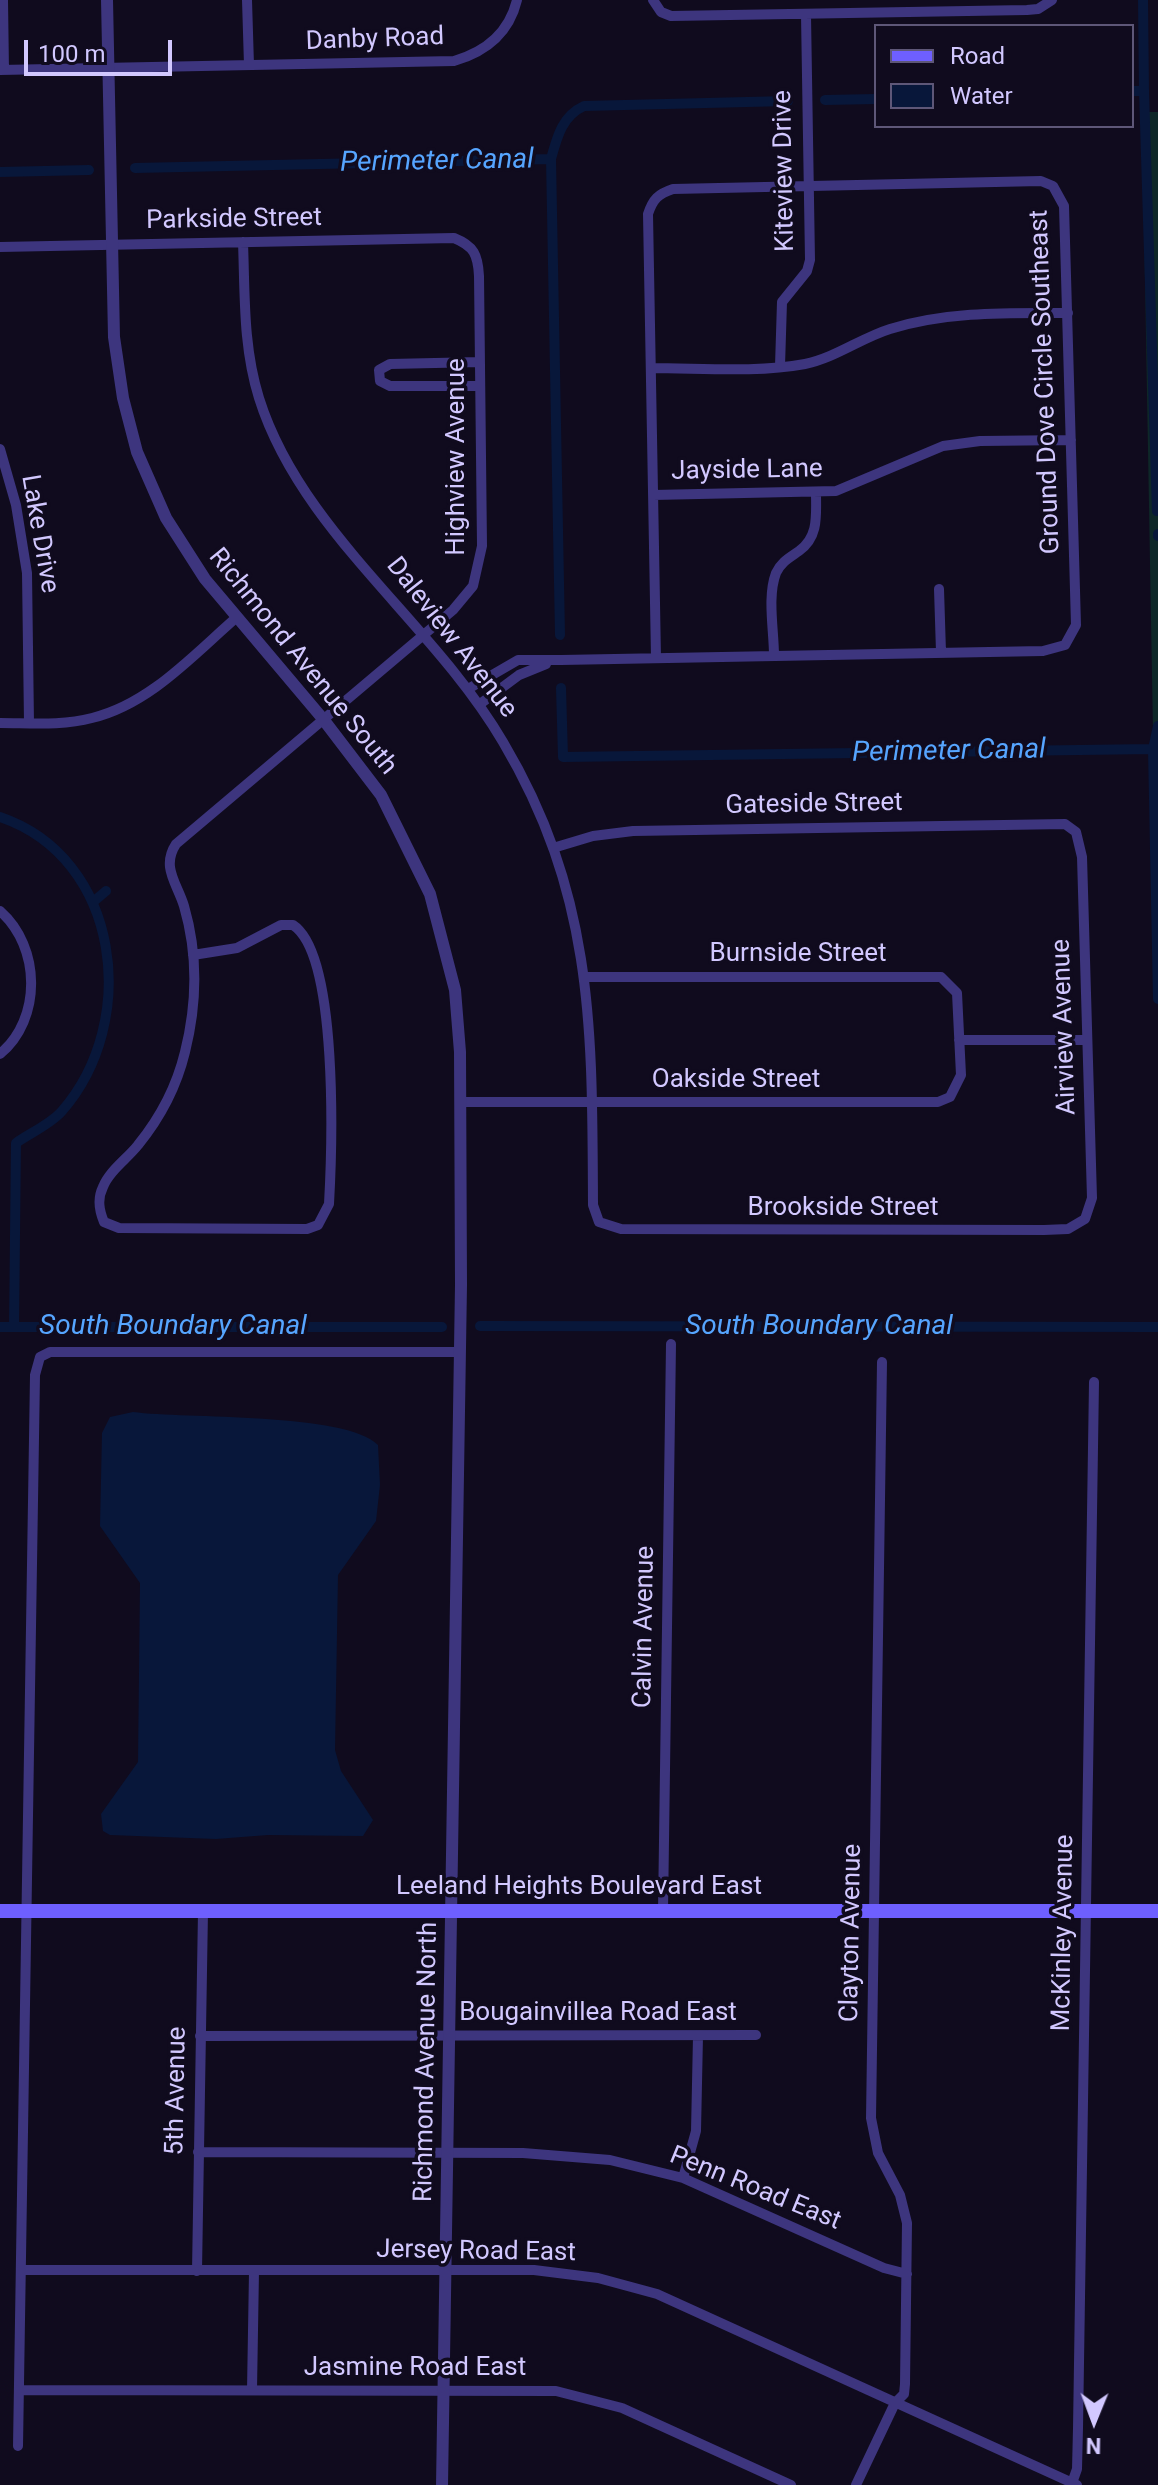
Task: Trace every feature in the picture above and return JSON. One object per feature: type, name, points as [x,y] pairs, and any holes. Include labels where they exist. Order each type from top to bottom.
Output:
[{"type":"main road","name":"Leeland Heights Boulevard East","points":[[0,1911],[1158,1911]]},
{"type":"street","points":[[2,70],[3,0]]},
{"type":"street","name":"Richmond Avenue South","points":[[107,0],[117,362],[137,452],[185,550],[381,795],[430,894],[455,990],[461,1102],[460,1352]]},
{"type":"street","points":[[247,0],[249,65]]},
{"type":"street","name":"Danby Road","points":[[2,70],[454,61],[492,43],[511,18],[517,0]]},
{"type":"street","points":[[653,0],[661,12],[671,16],[1027,10],[1051,1]]},
{"type":"street","name":"Kiteview Drive","points":[[780,366],[782,302],[807,271],[810,260],[806,15]]},
{"type":"street","name":"Ground Dove Circle Southeast","points":[[468,689],[518,660],[557,660],[774,656],[941,652],[1043,651],[1065,645],[1076,625],[1068,313],[1064,206],[1053,186],[1041,181],[673,189],[652,201],[648,214],[656,658]]},
{"type":"street","name":"Parkside Street","points":[[0,247],[454,238],[468,244]]},
{"type":"street","name":"Daleview Avenue","points":[[243,242],[249,353],[258,396],[276,444],[318,509],[480,704],[536,805],[553,848],[573,911],[586,977],[592,1036],[593,1205],[599,1222]]},
{"type":"street","name":"Highview Avenue","points":[[193,955],[237,948],[281,925],[293,925],[308,941],[324,999],[330,1062],[330,1188],[325,1216],[318,1225],[307,1229],[131,1230],[104,1222],[99,1199],[104,1184],[146,1134],[183,1063],[194,1005],[193,955],[184,908],[168,869],[169,855],[176,844],[424,635],[466,596],[478,572],[482,546],[478,265],[476,253],[468,244]]},
{"type":"street","points":[[651,368],[780,366],[821,359],[887,330],[919,321],[963,315],[1068,313]]},
{"type":"street","points":[[479,386],[390,386],[380,381],[379,370],[390,364],[480,362]]},
{"type":"street","name":"Jayside Lane","points":[[653,495],[816,493],[851,488],[910,457],[943,446],[980,441],[1071,440]]},
{"type":"street","name":"Lake Drive","points":[[0,449],[16,505],[27,573],[29,723]]},
{"type":"street","points":[[774,656],[775,576],[779,566],[811,540],[816,527],[816,493]]},
{"type":"street","points":[[939,589],[941,652]]},
{"type":"street","points":[[0,723],[91,719],[126,706],[159,684],[237,617]]},
{"type":"street","points":[[480,704],[519,675],[557,660]]},
{"type":"street","name":"Gateside Street","points":[[553,848],[611,832],[658,830],[1036,823],[1065,824],[1076,832]]},
{"type":"street","name":"Airview Avenue","points":[[1076,832],[1082,857],[1092,1198],[1085,1219]]},
{"type":"street","points":[[0,911],[25,946],[31,993],[20,1029],[0,1054]]},
{"type":"street","name":"Burnside Street","points":[[586,977],[941,977],[957,993],[959,1040]]},
{"type":"street","points":[[959,1040],[1087,1040]]},
{"type":"street","name":"Oakside Street","points":[[461,1102],[938,1102],[950,1097],[957,1087],[961,1075],[959,1040]]},
{"type":"street","name":"Brookside Street","points":[[599,1222],[621,1229],[1044,1230],[1068,1229],[1085,1219]]},
{"type":"street","name":"Calvin Avenue","points":[[663,1911],[671,1344]]},
{"type":"street","points":[[18,2446],[35,1391],[40,1357],[50,1352],[460,1352]]},
{"type":"street","name":"Richmond Avenue North","points":[[442,2480],[460,1352]]},
{"type":"street","name":"Clayton Avenue","points":[[856,2485],[895,2403],[904,2394],[905,2384],[907,2274],[904,2209],[878,2153],[872,2130],[882,1362]]},
{"type":"street","name":"McKinley Avenue","points":[[1075,2484],[1094,1382]]},
{"type":"street","name":"5th Avenue","points":[[197,2271],[203,1911]]},
{"type":"street","name":"Bougainvillea Road East","points":[[200,2036],[756,2035]]},
{"type":"street","points":[[683,2178],[696,2131],[698,2036]]},
{"type":"street","name":"Penn Road East","points":[[198,2152],[448,2153],[595,2158],[683,2178],[884,2268],[907,2274]]},
{"type":"street","name":"Jersey Road East","points":[[23,2270],[534,2270],[619,2283],[686,2306],[1075,2484]]},
{"type":"street","points":[[252,2390],[254,2271]]},
{"type":"street","name":"Jasmine Road East","points":[[20,2390],[531,2390],[581,2395],[622,2408],[791,2485]]},
{"type":"green space","points":[[1142,112],[1158,112],[1158,789],[1154,789]]},
{"type":"water","points":[[133,1412],[300,1422],[360,1434],[378,1445],[380,1485],[376,1521],[338,1575],[335,1750],[341,1771],[373,1820],[363,1836],[268,1835],[216,1839],[110,1835],[103,1831],[101,1814],[138,1762],[140,1583],[100,1526],[102,1433],[110,1417]]},
{"type":"waterway","points":[[1134,91],[1144,91],[1143,0]]},
{"type":"waterway","points":[[1144,91],[1157,511]]},
{"type":"waterway","points":[[825,100],[874,99]]},
{"type":"waterway","points":[[551,159],[565,121],[584,106],[788,101]]},
{"type":"waterway","name":"Perimeter Canal","points":[[135,168],[551,159],[560,635]]},
{"type":"waterway","name":"Perimeter Canal","points":[[0,172],[89,170]]},
{"type":"waterway","name":"Perimeter Canal","points":[[561,688],[563,757],[1153,749],[1158,999]]},
{"type":"waterway","points":[[1153,749],[1158,726]]},
{"type":"waterway","points":[[0,817],[41,838],[72,868],[93,905],[106,946],[109,990],[102,1033],[87,1074],[57,1116],[16,1143],[14,1327]]},
{"type":"waterway","points":[[93,902],[106,891]]},
{"type":"waterway","name":"South Boundary Canal","points":[[480,1326],[1158,1327]]},
{"type":"waterway","name":"South Boundary Canal","points":[[0,1327],[442,1327]]}]
